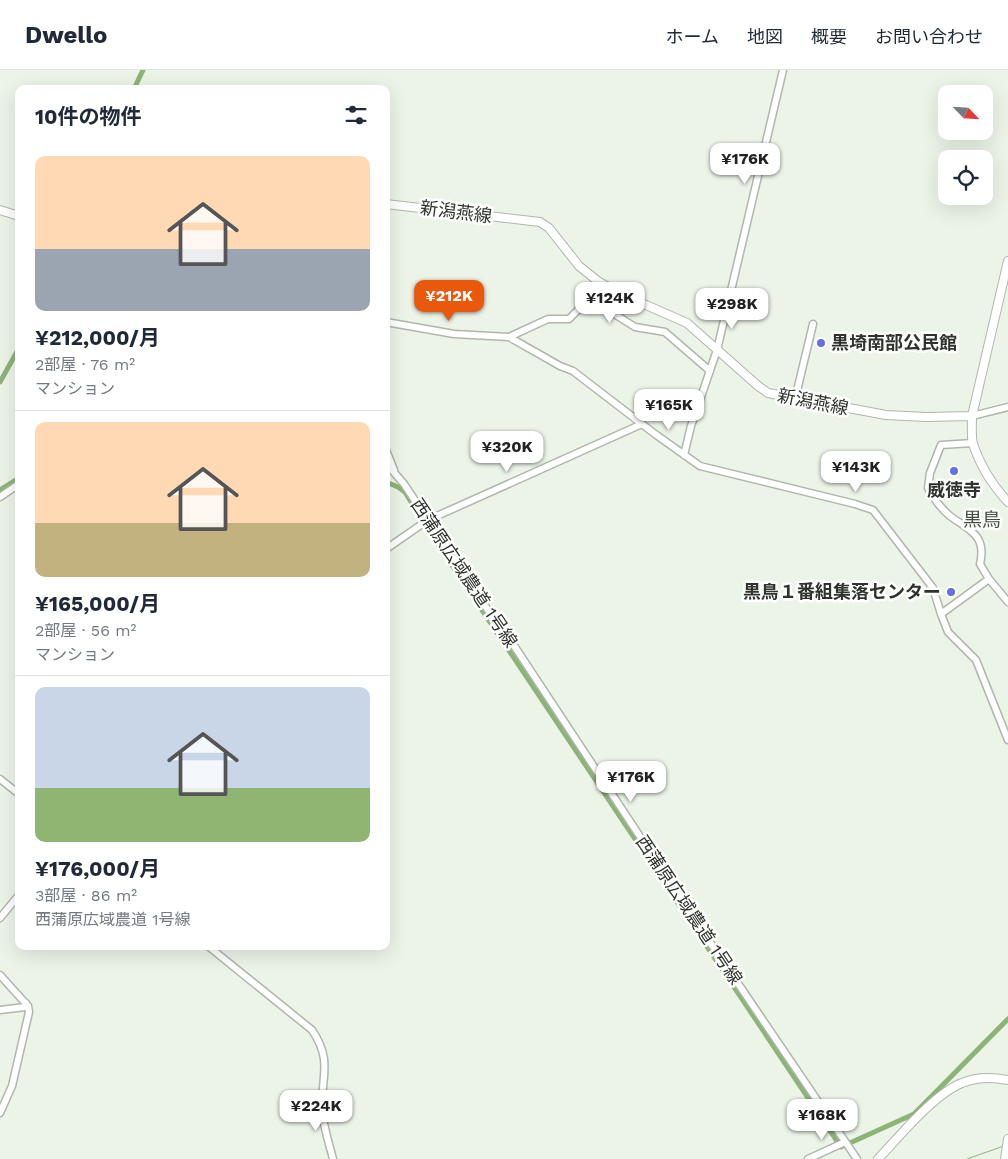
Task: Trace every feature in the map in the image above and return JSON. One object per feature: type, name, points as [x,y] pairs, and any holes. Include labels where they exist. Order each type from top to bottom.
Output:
[{"type":"main road","name":"新潟燕線","points":[[390,204],[540,222],[549,228],[579,266],[599,282],[686,323],[768,393],[896,416],[926,418],[972,416]]},
{"type":"main road","points":[[0,210],[15,215]]},
{"type":"main road","points":[[1008,261],[972,416],[973,443],[997,490],[1008,502]]},
{"type":"main road","points":[[878,1159],[945,1092],[962,1083],[976,1079],[996,1078],[1008,1080]]},
{"type":"main road","points":[[1005,1159],[1008,1139]]},
{"type":"street","points":[[684,455],[691,426],[716,350],[783,70]]},
{"type":"street","points":[[509,337],[548,319],[569,319],[586,302],[592,300],[635,327],[665,332],[710,371]]},
{"type":"street","points":[[390,323],[454,334],[509,337],[573,372],[700,466],[873,510],[934,588],[948,632],[976,660],[1008,740]]},
{"type":"street","points":[[795,399],[813,324]]},
{"type":"street","points":[[972,416],[1008,407]]},
{"type":"street","points":[[390,547],[428,520],[642,424]]},
{"type":"street","points":[[973,443],[941,445],[930,473],[928,488],[939,506],[949,515],[970,528],[979,538],[982,556],[980,564],[989,579],[1008,602]]},
{"type":"street","points":[[390,460],[394,470]]},
{"type":"street","name":"西蒲原広域農道 1号線","points":[[390,466],[496,622],[509,638],[857,1159]]},
{"type":"street","points":[[0,497],[15,487]]},
{"type":"street","points":[[941,614],[989,579]]},
{"type":"street","points":[[0,779],[15,791]]},
{"type":"street","points":[[0,918],[15,900]]},
{"type":"street","points":[[213,950],[312,1030],[318,1039],[325,1062],[323,1112],[333,1159]]},
{"type":"street","points":[[0,975],[26,1003],[29,1012],[12,1086],[3,1101],[0,1113]]},
{"type":"street","points":[[0,1010],[25,1007],[26,1003]]},
{"type":"street","points":[[808,1159],[845,1142]]},
{"type":"waterway","points":[[136,85],[143,70]]},
{"type":"waterway","points":[[0,382],[15,355]]},
{"type":"waterway","points":[[0,490],[15,481]]},
{"type":"waterway","points":[[390,484],[405,492],[425,525],[841,1147],[914,1114],[1008,1019]]},
{"type":"waterway","points":[[967,1159],[1004,1146]]},
{"type":"place","name":"黒埼南部公民館","points":[[821,343]]},
{"type":"place","name":"威徳寺","points":[[954,471]]},
{"type":"place","name":"黒鳥１番組集落センター","points":[[951,592]]},
{"type":"district","name":"黒鳥","points":[[982,519]]}]
